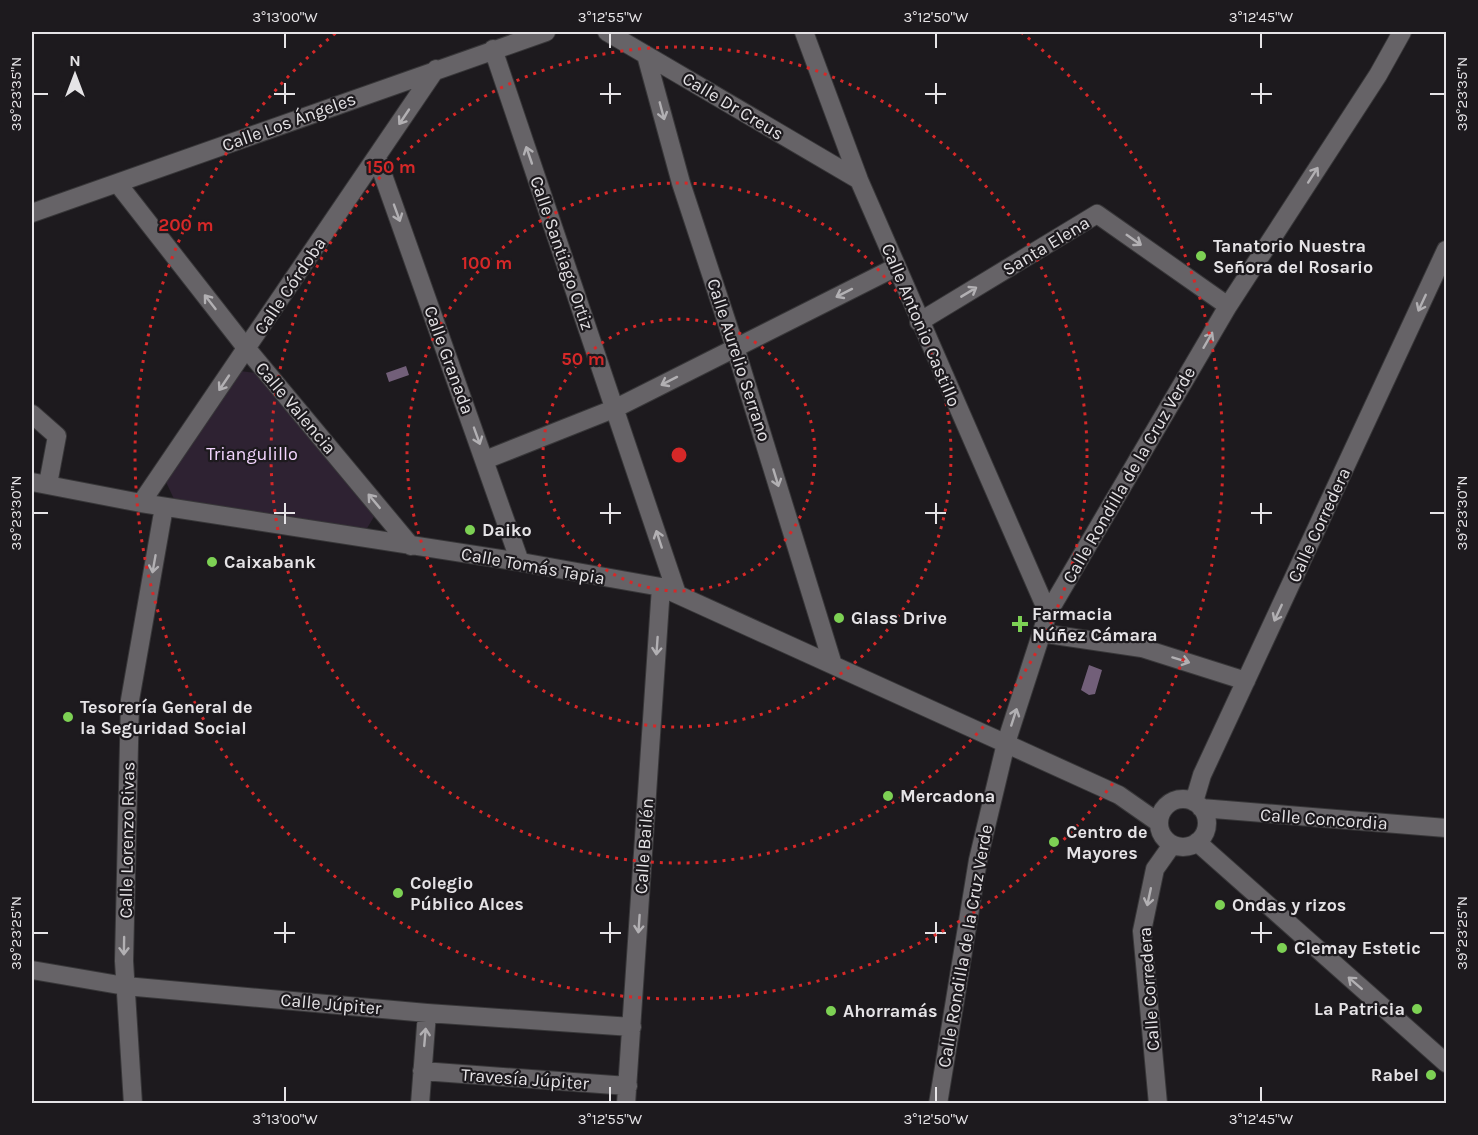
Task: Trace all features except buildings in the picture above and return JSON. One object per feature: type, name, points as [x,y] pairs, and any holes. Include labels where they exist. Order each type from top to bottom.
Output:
[{"type":"street","name":"Calle Los Ángeles","points":[[32,213],[546,32]]},
{"type":"street","name":"Calle Dr Creus","points":[[607,32],[859,180]]},
{"type":"street","name":"Calle Antonio Castillo","points":[[804,32],[859,180],[1048,614]]},
{"type":"street","name":"Calle Rondilla de la Cruz Verde","points":[[938,1104],[978,860],[1006,743],[1048,614],[1228,306],[1378,75],[1402,32]]},
{"type":"street","name":"Calle Santiago Ortiz","points":[[493,49],[616,408],[669,591]]},
{"type":"street","name":"Calle Aurelio Serrano","points":[[646,55],[681,183],[735,347],[833,665]]},
{"type":"street","name":"Calle Córdoba","points":[[141,503],[436,69]]},
{"type":"street","name":"Calle Granada","points":[[377,158],[520,562]]},
{"type":"street","name":"Calle Valencia","points":[[118,184],[247,349],[411,546]]},
{"type":"street","name":"Santa Elena","points":[[919,322],[1097,214],[1228,306]]},
{"type":"street","name":"Calle Corredera","points":[[1197,805],[1202,775],[1446,250]]},
{"type":"street","points":[[485,460],[616,408],[896,267]]},
{"type":"street","points":[[32,414],[57,436],[40,483]]},
{"type":"street","name":"Calle Tomás Tapia","points":[[40,483],[164,507],[520,562],[669,591],[1119,795],[1159,823]]},
{"type":"street","name":"Calle Lorenzo Rivas","points":[[133,1104],[125,986],[130,700],[164,507]]},
{"type":"street","name":"Calle Bailén","points":[[627,1095],[669,591]]},
{"type":"street","points":[[1041,633],[1142,648],[1246,681]]},
{"type":"street","points":[[1178,800],[1197,805],[1207,822],[1206,830],[1197,842],[1185,847],[1172,844],[1162,836],[1160,815],[1170,803],[1178,800]]},
{"type":"street","name":"Calle Concordia","points":[[1197,805],[1446,828]]},
{"type":"street","points":[[1197,842],[1446,1063]]},
{"type":"street","name":"Calle Corredera","points":[[1158,1104],[1142,931],[1155,869],[1172,844]]},
{"type":"street","name":"Calle Júpiter","points":[[32,970],[125,986],[427,1013],[632,1027]]},
{"type":"street","points":[[420,1104],[427,1013]]},
{"type":"street","name":"Travesía Júpiter","points":[[422,1071],[627,1095]]},
{"type":"green space","name":"Triangulillo","points":[[240,371],[256,373],[375,515],[366,530],[174,499],[166,482]]},
{"type":"shaded area","points":[[406,366],[409,375],[389,382],[386,373]]},
{"type":"shaded area","points":[[1089,665],[1102,670],[1095,694],[1089,695],[1081,690]]},
{"type":"place","name":"Tanatorio Nuestra Señora del Rosario","points":[[1201,256]]},
{"type":"place","name":"Daiko","points":[[470,530]]},
{"type":"place","name":"Caixabank","points":[[212,562]]},
{"type":"place","name":"Glass Drive","points":[[839,618]]},
{"type":"place","name":"Farmacia Núñez Cámara","points":[[1020,624]]},
{"type":"place","name":"Tesorería General de la Seguridad Social","points":[[68,717]]},
{"type":"place","name":"Mercadona","points":[[888,796]]},
{"type":"place","name":"Centro de Mayores","points":[[1054,842]]},
{"type":"place","name":"Colegio Público Alces","points":[[398,893]]},
{"type":"place","name":"Ondas y rizos","points":[[1220,905]]},
{"type":"place","name":"Clemay Estetic","points":[[1282,948]]},
{"type":"place","name":"La Patricia","points":[[1417,1009]]},
{"type":"place","name":"Ahorramás","points":[[831,1011]]},
{"type":"place","name":"Rabel","points":[[1431,1075]]}]
